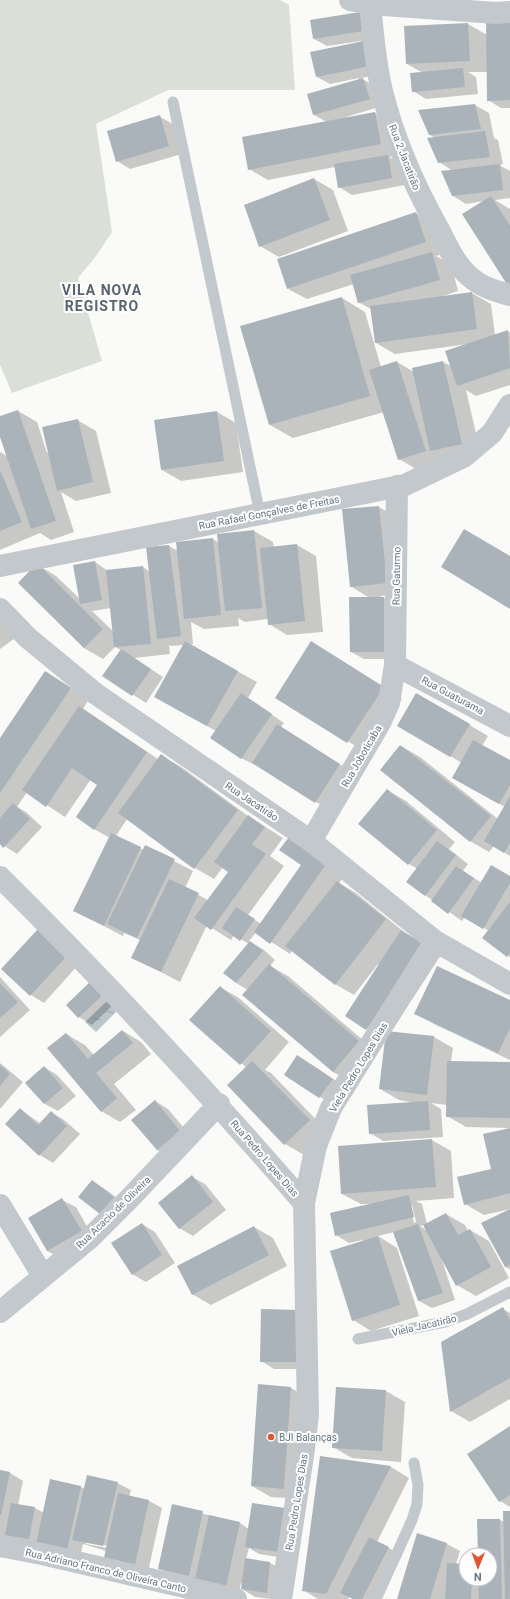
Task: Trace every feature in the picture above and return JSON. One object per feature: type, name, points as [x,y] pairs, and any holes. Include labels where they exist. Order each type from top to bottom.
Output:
[{"type":"street","points":[[360,2],[496,13],[510,12]]},
{"type":"street","name":"Rua 2 Jacatirão","points":[[360,2],[375,53],[382,92],[404,160],[416,189],[454,258],[469,276],[490,290],[510,296]]},
{"type":"street","name":"Rua Rafael Gonçalves de Freitas","points":[[0,566],[405,485],[466,456],[492,433],[510,405]]},
{"type":"street","name":"Rua Gaturmo","points":[[395,665],[397,486]]},
{"type":"street","name":"Rua Jacatirão","points":[[0,609],[33,642],[96,694],[311,841],[435,941],[510,984]]},
{"type":"street","name":"Rua Guaturama","points":[[395,665],[510,726]]},
{"type":"street","name":"Rua Joboticaba","points":[[311,841],[383,716],[389,703],[395,665]]},
{"type":"street","name":"Rua Pedro Lopes Dias","points":[[3,887],[69,944],[219,1104],[304,1203],[308,1414],[281,1599]]},
{"type":"street","name":"Viela Pedro Lopes Dias","points":[[304,1203],[316,1146],[331,1108],[435,941]]},
{"type":"street","name":"Rua Acacio de Oliveira","points":[[0,1312],[90,1238],[219,1104]]},
{"type":"street","points":[[0,1205],[43,1276]]},
{"type":"street","name":"Rua Adriano Franco de Oliveira Canto","points":[[0,1546],[42,1554],[236,1599]]},
{"type":"lane","points":[[174,102],[260,514]]},
{"type":"lane","name":"Viela Jacatirão","points":[[358,1339],[446,1322],[467,1314],[510,1292]]},
{"type":"lane","points":[[376,1599],[412,1520],[417,1504],[418,1486],[414,1462]]},
{"type":"shaded area","points":[[0,0],[280,0],[289,5],[295,90],[168,90],[96,124],[112,232],[96,256],[78,278],[102,361],[12,393],[0,365]]},
{"type":"water","points":[[107,1001],[117,1011],[96,1032],[85,1022]]},
{"type":"building","points":[[360,12],[363,31],[313,39],[310,20]]},
{"type":"building","points":[[486,19],[510,19],[510,100],[487,101]]},
{"type":"building","points":[[468,23],[470,61],[406,64],[404,26]]},
{"type":"building","points":[[364,41],[370,66],[316,77],[310,52]]},
{"type":"building","points":[[463,68],[465,87],[412,92],[410,73]]},
{"type":"building","points":[[363,78],[370,99],[313,115],[307,94]]},
{"type":"building","points":[[475,104],[481,129],[429,135],[418,110]]},
{"type":"building","points":[[375,112],[381,144],[248,170],[242,137]]},
{"type":"building","points":[[160,115],[169,146],[116,162],[107,131]]},
{"type":"building","points":[[485,131],[490,157],[438,163],[427,138]]},
{"type":"building","points":[[388,155],[392,178],[338,188],[334,164]]},
{"type":"building","points":[[500,164],[503,190],[452,196],[441,171]]},
{"type":"building","points":[[314,178],[330,220],[259,247],[244,205]]},
{"type":"building","points":[[491,196],[510,226],[510,284],[508,286],[462,214]]},
{"type":"building","points":[[416,212],[426,242],[287,289],[277,259]]},
{"type":"building","points":[[432,252],[440,280],[358,303],[350,275]]},
{"type":"building","points":[[472,292],[477,329],[375,343],[370,306]]},
{"type":"building","points":[[342,297],[370,396],[269,425],[240,326]]},
{"type":"building","points":[[508,330],[510,368],[457,386],[445,351]]},
{"type":"building","points":[[397,361],[426,451],[398,460],[369,370]]},
{"type":"building","points":[[443,361],[462,444],[430,451],[412,368]]},
{"type":"building","points":[[18,410],[56,521],[31,529],[0,437],[0,416]]},
{"type":"building","points":[[217,411],[224,461],[161,470],[154,420]]},
{"type":"building","points":[[78,419],[93,482],[57,491],[42,427]]},
{"type":"building","points":[[0,470],[22,522],[0,531]]},
{"type":"building","points":[[379,506],[387,583],[350,587],[342,509]]},
{"type":"building","points":[[464,529],[510,556],[510,609],[441,567]]},
{"type":"building","points":[[254,530],[262,608],[225,611],[217,534]]},
{"type":"building","points":[[213,538],[221,615],[184,619],[176,542]]},
{"type":"building","points":[[297,544],[305,621],[268,625],[260,548]]},
{"type":"building","points":[[169,545],[181,636],[157,639],[146,547]]},
{"type":"building","points":[[95,561],[102,600],[80,604],[73,565]]},
{"type":"building","points":[[37,563],[103,629],[84,648],[18,583]]},
{"type":"building","points":[[143,566],[151,644],[114,647],[106,570]]},
{"type":"building","points":[[349,597],[384,597],[384,652],[350,652]]},
{"type":"building","points":[[185,641],[238,671],[207,726],[154,697]]},
{"type":"building","points":[[311,641],[384,687],[347,743],[275,698]]},
{"type":"building","points":[[121,649],[151,669],[132,696],[102,676]]},
{"type":"building","points":[[45,671],[71,688],[0,793],[0,738]]},
{"type":"building","points":[[241,693],[272,714],[241,759],[210,738]]},
{"type":"building","points":[[416,693],[470,724],[450,757],[397,726]]},
{"type":"building","points":[[79,706],[147,752],[94,830],[76,817],[97,785],[72,768],[46,807],[22,790]]},
{"type":"building","points":[[277,724],[340,764],[315,803],[252,763]]},
{"type":"building","points":[[473,740],[510,760],[510,785],[499,804],[452,778]]},
{"type":"building","points":[[400,745],[491,816],[470,842],[380,770]]},
{"type":"building","points":[[161,754],[238,810],[194,869],[118,813]]},
{"type":"building","points":[[387,789],[437,830],[408,865],[358,824]]},
{"type":"building","points":[[510,796],[510,843],[504,853],[484,841]]},
{"type":"building","points":[[13,803],[30,819],[3,848],[0,844],[0,818]]},
{"type":"building","points":[[248,815],[265,827],[252,844],[266,854],[211,930],[194,918],[228,872],[214,862]]},
{"type":"building","points":[[111,833],[141,847],[104,926],[73,911]]},
{"type":"building","points":[[289,837],[327,863],[270,944],[254,932],[301,865],[279,850]]},
{"type":"building","points":[[437,841],[456,855],[425,896],[406,882]]},
{"type":"building","points":[[145,845],[175,859],[137,938],[107,924]]},
{"type":"building","points":[[491,865],[510,876],[510,883],[483,929],[461,916]]},
{"type":"building","points":[[456,866],[474,878],[448,914],[431,901]]},
{"type":"building","points":[[169,879],[199,893],[161,972],[131,958]]},
{"type":"building","points":[[337,881],[386,919],[335,985],[285,946]]},
{"type":"building","points":[[510,902],[510,953],[507,957],[482,938]]},
{"type":"building","points":[[236,907],[255,919],[240,941],[222,928]]},
{"type":"building","points":[[38,929],[67,956],[30,996],[1,969]]},
{"type":"building","points":[[401,930],[423,944],[366,1030],[345,1016]]},
{"type":"building","points":[[250,941],[263,951],[236,983],[223,973]]},
{"type":"building","points":[[269,964],[359,1041],[333,1072],[242,995]]},
{"type":"building","points":[[437,966],[510,1000],[510,1028],[498,1053],[414,1014]]},
{"type":"building","points":[[91,981],[104,994],[78,1018],[66,1005]]},
{"type":"building","points":[[0,983],[18,1002],[0,1018]]},
{"type":"building","points":[[220,986],[271,1031],[240,1065],[189,1020]]},
{"type":"building","points":[[122,1030],[133,1043],[96,1073],[117,1098],[101,1112],[47,1048],[66,1033],[88,1059]]},
{"type":"building","points":[[386,1031],[434,1036],[427,1095],[379,1089]]},
{"type":"building","points":[[297,1055],[333,1079],[319,1098],[284,1075]]},
{"type":"building","points":[[252,1061],[310,1120],[284,1145],[227,1085]]},
{"type":"building","points":[[447,1061],[510,1062],[510,1118],[446,1117]]},
{"type":"building","points":[[0,1065],[10,1074],[0,1086]]},
{"type":"building","points":[[44,1066],[63,1088],[44,1104],[25,1083]]},
{"type":"building","points":[[155,1100],[180,1131],[157,1150],[131,1120]]},
{"type":"building","points":[[428,1101],[430,1130],[369,1134],[367,1105]]},
{"type":"building","points":[[20,1108],[38,1125],[51,1111],[67,1126],[39,1156],[5,1124]]},
{"type":"building","points":[[510,1128],[510,1193],[464,1205],[457,1177],[491,1169],[483,1134]]},
{"type":"building","points":[[432,1139],[436,1187],[341,1194],[338,1146]]},
{"type":"building","points":[[192,1175],[213,1202],[179,1229],[158,1203]]},
{"type":"building","points":[[92,1180],[114,1197],[100,1214],[78,1197]]},
{"type":"building","points":[[409,1195],[414,1217],[335,1236],[330,1213]]},
{"type":"building","points":[[62,1198],[82,1231],[47,1251],[28,1218]]},
{"type":"building","points":[[510,1209],[510,1265],[505,1267],[481,1223]]},
{"type":"building","points":[[446,1213],[458,1235],[470,1229],[491,1267],[456,1286],[423,1225]]},
{"type":"building","points":[[142,1223],[162,1255],[132,1275],[111,1243]]},
{"type":"building","points":[[418,1224],[443,1293],[418,1301],[393,1232]]},
{"type":"building","points":[[254,1226],[269,1255],[192,1295],[177,1266]]},
{"type":"building","points":[[378,1236],[400,1305],[352,1321],[330,1251]]},
{"type":"building","points":[[503,1307],[510,1320],[510,1378],[450,1412],[441,1342]]},
{"type":"building","points":[[261,1309],[298,1310],[297,1362],[260,1362]]},
{"type":"building","name":"BJI Balanças","points":[[258,1384],[291,1387],[284,1489],[251,1486]]},
{"type":"building","points":[[336,1387],[386,1390],[382,1451],[332,1448]]},
{"type":"building","points":[[510,1426],[510,1495],[499,1502],[467,1454]]},
{"type":"building","points":[[320,1456],[391,1466],[326,1594],[302,1591]]},
{"type":"building","points":[[0,1470],[10,1472],[1,1515],[0,1515]]},
{"type":"building","points":[[87,1475],[118,1482],[103,1546],[72,1540]]},
{"type":"building","points":[[50,1479],[81,1486],[67,1551],[36,1544]]},
{"type":"building","points":[[118,1493],[149,1500],[135,1565],[104,1558]]},
{"type":"building","points":[[11,1503],[35,1507],[29,1539],[5,1535]]},
{"type":"building","points":[[252,1503],[285,1508],[278,1552],[245,1547]]},
{"type":"building","points":[[172,1504],[203,1511],[189,1576],[158,1569]]},
{"type":"building","points":[[503,1511],[510,1511],[510,1599],[505,1599]]},
{"type":"building","points":[[209,1515],[240,1522],[226,1587],[195,1579]]},
{"type":"building","points":[[477,1519],[500,1519],[502,1599],[479,1599],[478,1587],[498,1587],[498,1547],[478,1547]]},
{"type":"building","points":[[417,1533],[447,1543],[430,1599],[397,1599]]},
{"type":"building","points":[[369,1537],[389,1547],[362,1599],[353,1599],[340,1593]]},
{"type":"building","points":[[245,1558],[270,1562],[267,1593],[241,1589]]},
{"type":"building","points":[[447,1563],[458,1564],[458,1587],[472,1587],[471,1599],[445,1599]]},
{"type":"place","name":"BJI Balanças","points":[[271,1437]]},
{"type":"district","name":"VILA NOVA REGISTRO","points":[[102,298]]}]
